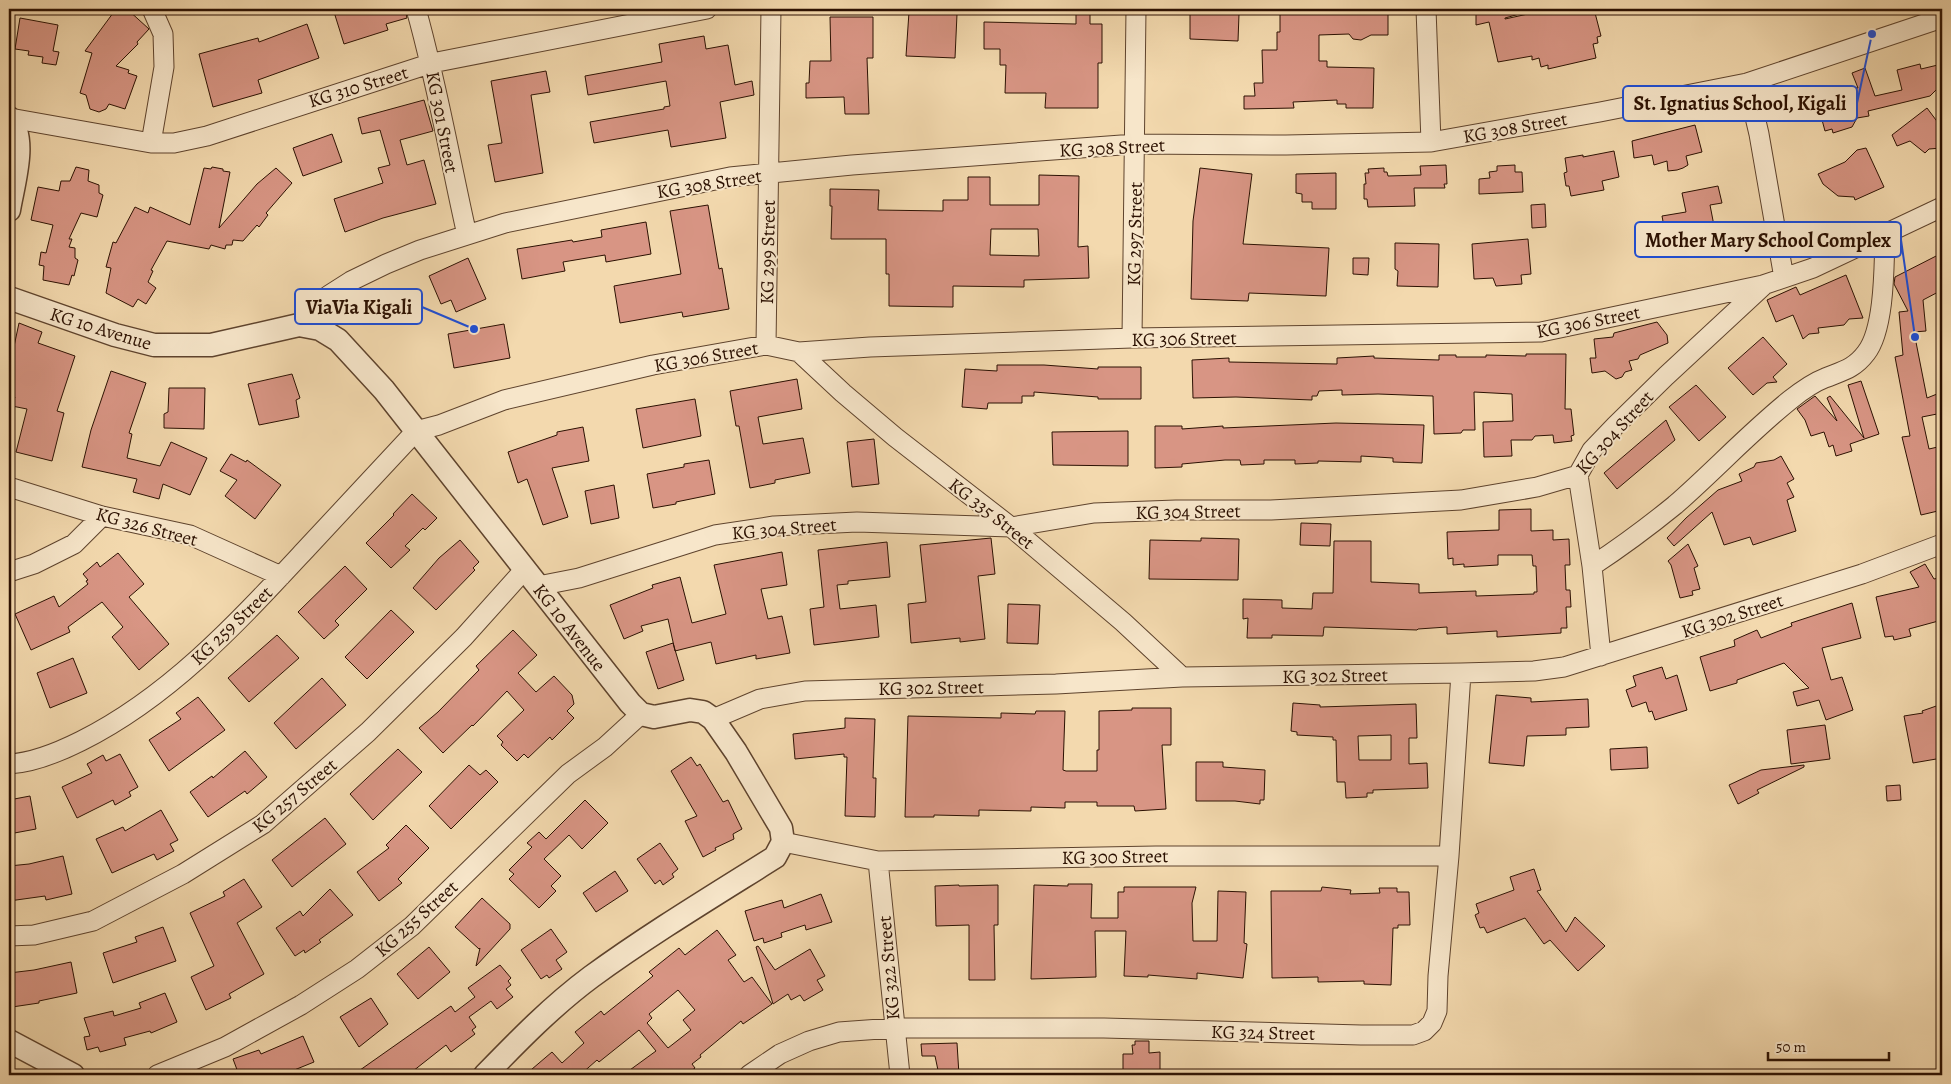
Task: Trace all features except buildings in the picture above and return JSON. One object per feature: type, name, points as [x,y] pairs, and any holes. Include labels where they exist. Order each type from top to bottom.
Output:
[{"type":"street","points":[[151,143],[164,67],[164,34],[152,9]]},
{"type":"street","name":"KG 301 Street","points":[[416,9],[432,63],[446,146],[467,236]]},
{"type":"street","name":"KG 310 Street","points":[[9,118],[151,143],[174,143],[207,136],[432,63],[707,9]]},
{"type":"street","name":"KG 299 Street","points":[[766,345],[771,9]]},
{"type":"street","name":"KG 297 Street","points":[[1132,338],[1136,9]]},
{"type":"street","points":[[1426,9],[1430,142]]},
{"type":"street","name":"KG 308 Street","points":[[299,325],[330,295],[351,281],[386,264],[467,236],[505,223],[730,177],[1135,144],[1286,145],[1430,142],[1600,112],[1747,83],[1942,18]]},
{"type":"street","points":[[1747,83],[1759,134],[1784,278]]},
{"type":"street","points":[[9,118],[18,135],[18,150],[9,210]]},
{"type":"street","name":"KG 306 Street","points":[[416,431],[439,425],[504,400],[653,365],[766,345],[799,352],[870,347],[1132,338],[1541,332],[1763,285],[1813,268],[1942,206]]},
{"type":"street","points":[[1592,566],[1627,543],[1674,505],[1789,401],[1811,384],[1843,372],[1867,353],[1876,336],[1880,308],[1885,234]]},
{"type":"street","name":"KG 304 Street","points":[[531,578],[579,578],[714,535],[774,526],[857,522],[1011,527],[1094,513],[1176,510],[1270,510],[1461,500],[1537,488],[1578,476],[1592,450],[1666,376],[1763,285]]},
{"type":"street","name":"KG 10 Avenue","points":[[9,298],[115,335],[154,346],[211,345],[299,325],[320,328],[338,340],[384,390],[630,703],[641,714]]},
{"type":"street","name":"KG 335 Street","points":[[799,352],[895,437],[1011,527],[1123,622],[1182,677]]},
{"type":"street","name":"KG 259 Street","points":[[9,764],[20,764],[64,749],[111,726],[157,694],[237,622],[416,431]]},
{"type":"street","points":[[1578,476],[1592,566],[1601,656]]},
{"type":"street","name":"KG 326 Street","points":[[9,487],[102,516],[190,535],[281,576]]},
{"type":"street","points":[[9,572],[34,564],[74,544],[102,516]]},
{"type":"street","name":"KG 302 Street","points":[[713,718],[760,699],[805,690],[1056,684],[1182,677],[1534,671],[1564,667],[1862,574],[1942,544]]},
{"type":"street","name":"KG 257 Street","points":[[9,936],[34,935],[93,921],[183,874],[263,824],[368,732],[464,637],[531,578]]},
{"type":"street","name":"KG 324 Street","points":[[749,1075],[780,1054],[809,1041],[839,1032],[894,1028],[1104,1028],[1413,1035],[1424,1031],[1432,1022],[1437,1011],[1461,673]]},
{"type":"street","points":[[485,1075],[529,1030],[590,978],[676,919],[775,857],[783,842],[781,828],[736,752],[713,718],[703,712],[690,710],[654,717],[641,714]]},
{"type":"street","name":"KG 255 Street","points":[[157,1075],[224,1047],[301,1005],[357,969],[412,926],[568,774],[605,747],[641,714]]},
{"type":"street","name":"KG 300 Street","points":[[783,842],[878,861],[1156,856],[1449,856]]},
{"type":"street","name":"KG 322 Street","points":[[878,861],[900,1075]]},
{"type":"street","points":[[9,1041],[68,1074]]},
{"type":"place","name":"St. Ignatius School, Kigali","points":[[1872,34]]},
{"type":"place","name":"ViaVia Kigali","points":[[474,329]]},
{"type":"place","name":"Mother Mary School Complex","points":[[1915,337]]}]
